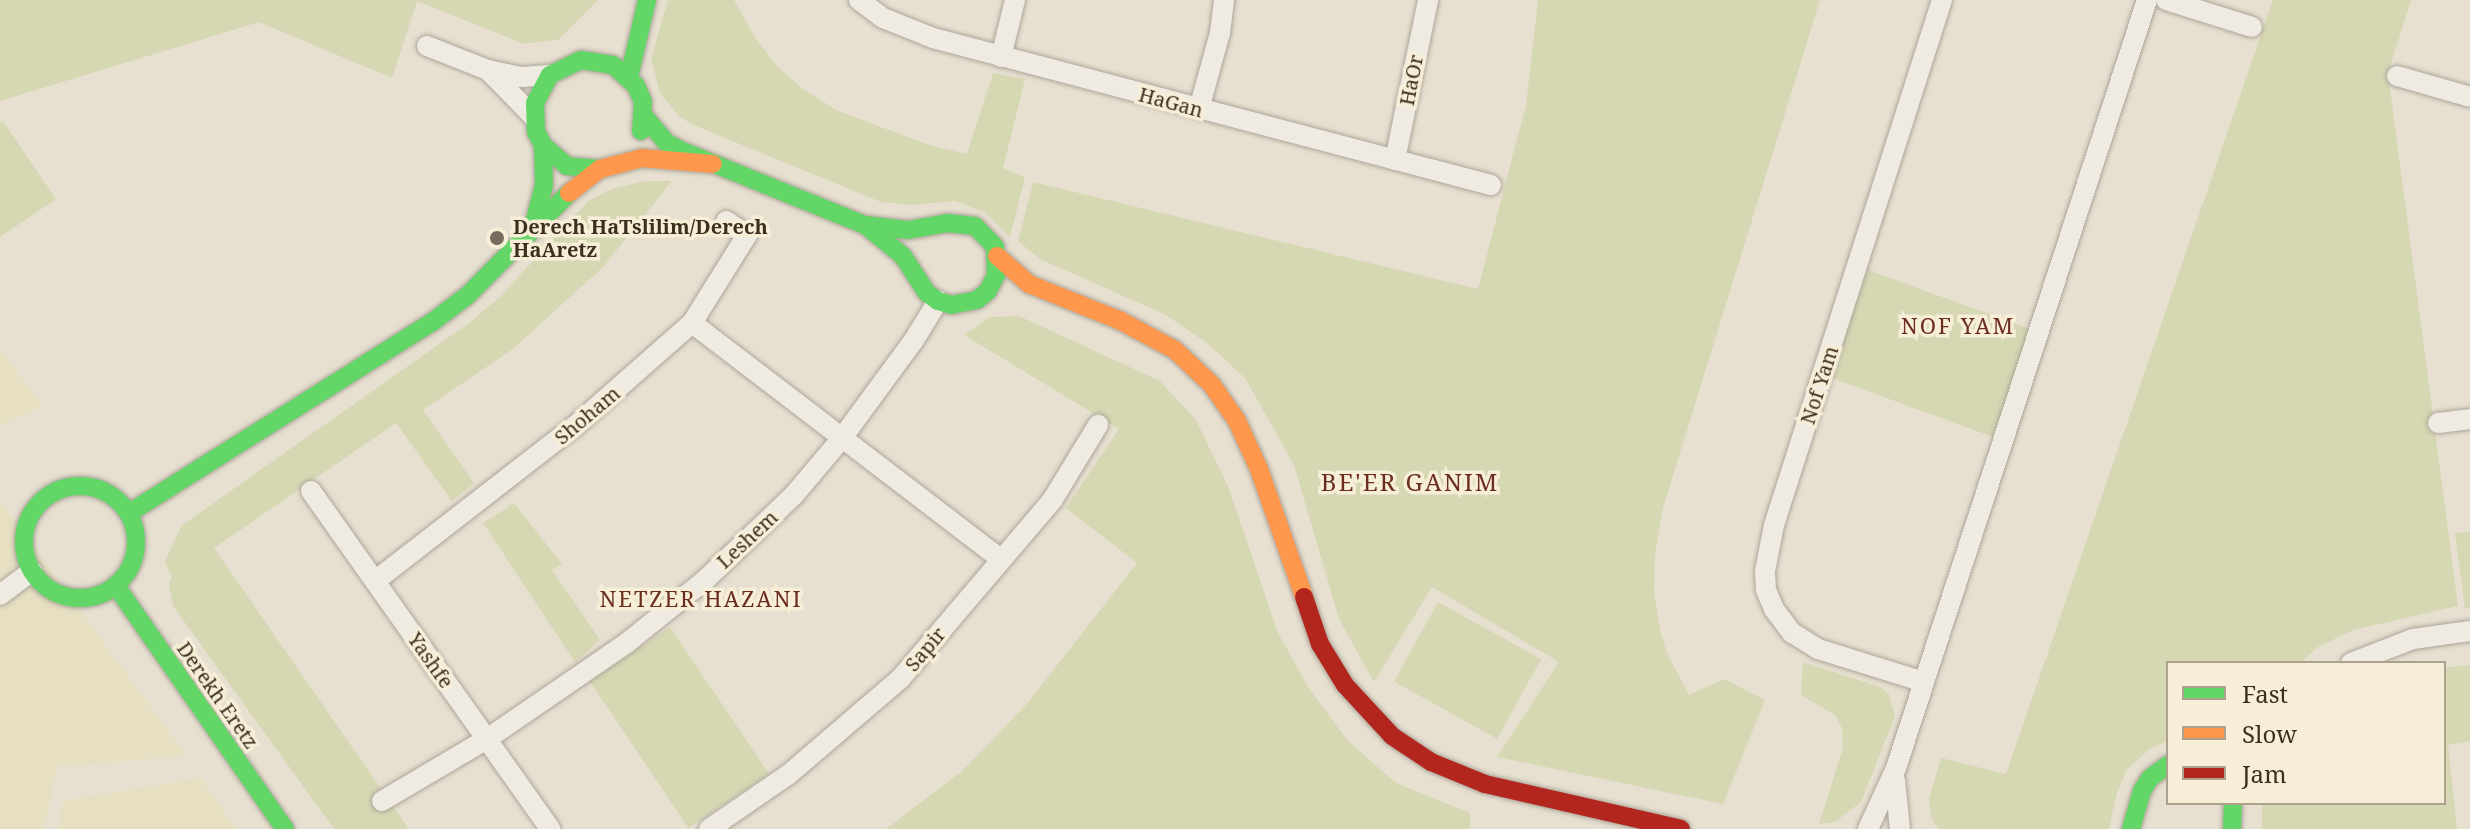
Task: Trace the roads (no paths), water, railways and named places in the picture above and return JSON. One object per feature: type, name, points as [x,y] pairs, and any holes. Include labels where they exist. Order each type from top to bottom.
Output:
[{"type":"street","name":"HaGan","points":[[859,0],[883,18],[933,38],[1491,185]]},
{"type":"street","points":[[1001,57],[1015,0]]},
{"type":"street","points":[[1199,109],[1220,33],[1224,0]]},
{"type":"street","name":"HaOr","points":[[1395,160],[1428,0]]},
{"type":"street","name":"Nof Yam","points":[[1924,682],[1818,649],[1792,633],[1774,609],[1766,590],[1765,571],[1774,525],[1942,0]]},
{"type":"street","points":[[1868,829],[1896,768],[2147,0]]},
{"type":"street","points":[[2166,0],[2252,27]]},
{"type":"street","points":[[599,61],[644,7]]},
{"type":"street","points":[[629,77],[644,7]]},
{"type":"street","points":[[427,46],[488,70],[522,77],[550,75]]},
{"type":"street","points":[[129,513],[431,323],[468,295],[582,180],[635,145],[644,116],[643,102],[629,77],[599,61],[568,63],[550,75],[541,87],[534,117]]},
{"type":"street","points":[[488,70],[534,117],[543,145],[546,165],[544,185],[532,231]]},
{"type":"street","points":[[2397,76],[2470,97]]},
{"type":"street","points":[[644,116],[667,143],[865,225],[908,230],[947,223],[975,226],[987,235],[997,256],[1011,271],[1046,292],[1147,334],[1175,350],[1212,385],[1237,421],[1259,469],[1320,644],[1345,685],[1392,736],[1431,762],[1485,784],[1681,829]]},
{"type":"street","points":[[543,145],[567,166],[606,167],[651,158],[713,164]]},
{"type":"street","name":"Shoham","points":[[375,581],[575,426],[692,323],[747,235],[726,221]]},
{"type":"street","points":[[917,275],[917,252],[923,239],[947,223]]},
{"type":"street","points":[[865,225],[903,256],[927,293],[938,301],[952,305],[1009,293],[1046,292]]},
{"type":"street","points":[[977,300],[988,291],[996,275],[997,256]]},
{"type":"street","name":"Leshem","points":[[382,801],[487,739],[628,642],[705,580],[794,495],[842,438],[914,340],[938,301]]},
{"type":"street","points":[[692,323],[1001,559]]},
{"type":"street","points":[[2438,423],[2470,419]]},
{"type":"street","name":"Sapir","points":[[709,829],[788,775],[900,679],[1053,499],[1098,425]]},
{"type":"street","points":[[80,486],[99,489],[116,499],[129,513],[136,544],[134,560],[116,586],[99,595],[80,598],[53,590],[32,571],[24,544],[25,530],[30,516],[49,496],[80,486]]},
{"type":"street","name":"Yashfe","points":[[311,491],[550,829]]},
{"type":"street","points":[[0,595],[32,571]]},
{"type":"street","name":"Derekh Eretz","points":[[116,586],[285,829]]},
{"type":"street","points":[[2356,661],[2413,639],[2470,631]]},
{"type":"street","points":[[2131,829],[2150,778],[2166,766]]},
{"type":"street","points":[[1896,768],[1895,801],[1900,829]]},
{"type":"street","points":[[2139,805],[2144,829]]},
{"type":"place","name":"Derech HaTslilim/Derech HaAretz","points":[[497,238]]},
{"type":"district","name":"NOF YAM","points":[[1958,326]]},
{"type":"district","name":"BE'ER GANIM","points":[[1410,482]]},
{"type":"district","name":"NETZER HAZANI","points":[[701,599]]}]
